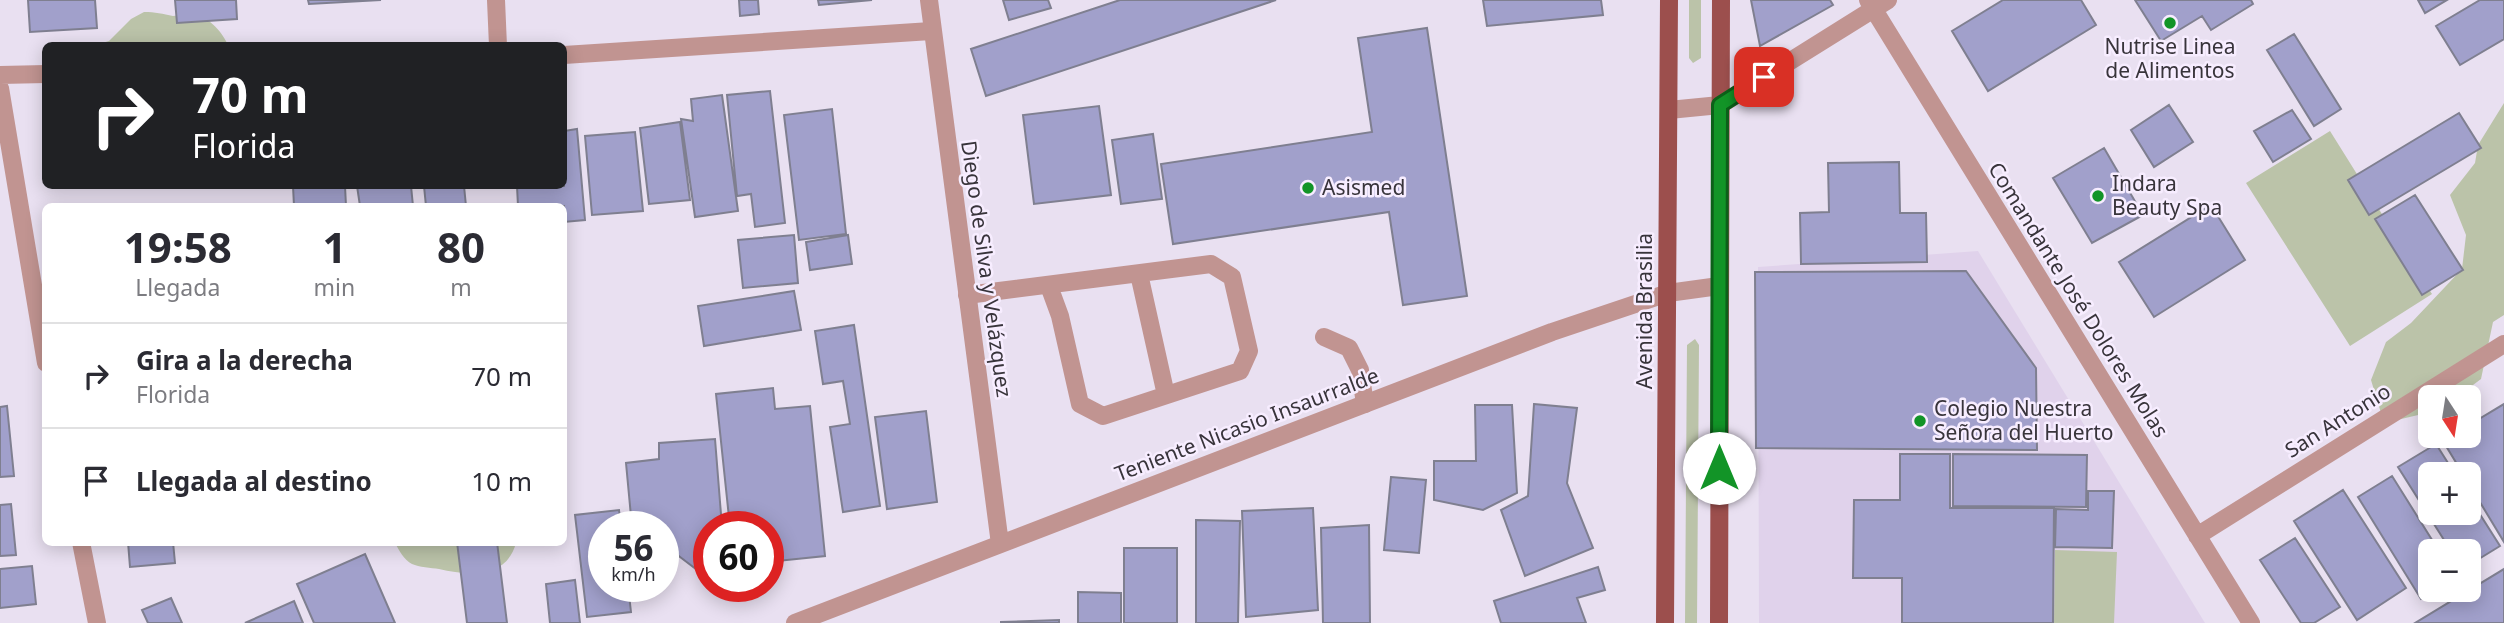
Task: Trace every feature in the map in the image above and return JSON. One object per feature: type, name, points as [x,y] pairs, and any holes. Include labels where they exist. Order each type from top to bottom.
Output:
[{"type":"main road","name":"Avenida Brasilia","points":[[1665,623],[1670,0]]},
{"type":"main road","points":[[1719,623],[1721,0]]},
{"type":"street","points":[[496,0],[498,42]]},
{"type":"street","name":"Diego de Silva y Velázquez","points":[[929,0],[1000,544]]},
{"type":"street","points":[[1669,110],[1720,105],[1876,3]]},
{"type":"street","name":"Comandante José Dolores Molas","points":[[1876,3],[2251,623]]},
{"type":"street","points":[[567,55],[931,31]]},
{"type":"street","points":[[0,75],[42,74]]},
{"type":"street","points":[[0,88],[42,339]]},
{"type":"street","points":[[967,295],[1211,264],[1232,277],[1249,351],[1240,371],[1103,416],[1080,404],[1060,316],[1049,286]]},
{"type":"street","points":[[1139,274],[1166,395]]},
{"type":"street","name":"Teniente Nicasio Insaurralde","points":[[795,623],[1552,332],[1668,293],[1719,286]]},
{"type":"street","points":[[1324,337],[1349,348],[1360,370],[1365,404]]},
{"type":"street","name":"San Antonio","points":[[2197,536],[2504,344]]},
{"type":"street","points":[[82,546],[97,623]]},
{"type":"shaded area","name":"Colegio Nuestra Señora del Huerto","points":[[1978,251],[2205,623],[1759,623],[1758,267]]},
{"type":"green space","points":[[1689,0],[1701,0],[1701,58],[1693,63],[1689,58]]},
{"type":"green space","points":[[144,12],[173,16],[196,14],[213,24],[226,42],[106,42],[131,19]]},
{"type":"green space","points":[[2504,103],[2504,315],[2493,322],[2481,379],[2473,385],[2418,385],[2418,415],[2384,423],[2371,380],[2386,342],[2411,323],[2462,269],[2466,235],[2450,195],[2475,163],[2478,145]]},
{"type":"green space","points":[[2330,131],[2432,294],[2350,346],[2246,183]]},
{"type":"green space","points":[[1695,339],[1699,345],[1697,623],[1685,623],[1687,345]]},
{"type":"green space","points":[[397,546],[515,546],[504,563],[485,572],[462,573],[422,567],[412,564]]},
{"type":"green space","points":[[2055,550],[2117,552],[2114,623],[2054,623]]},
{"type":"building","points":[[28,0],[95,0],[97,28],[30,32]]},
{"type":"building","points":[[175,0],[236,0],[237,19],[177,23]]},
{"type":"building","points":[[308,0],[381,0],[309,4]]},
{"type":"building","points":[[739,0],[758,0],[759,14],[740,16]]},
{"type":"building","points":[[818,0],[872,0],[819,5]]},
{"type":"building","points":[[1003,0],[1048,0],[1051,8],[1009,20]]},
{"type":"building","points":[[1120,0],[1276,0],[986,96],[971,49]]},
{"type":"building","points":[[1483,0],[1601,0],[1603,15],[1487,26]]},
{"type":"building","points":[[1751,0],[1830,0],[1833,5],[1760,46]]},
{"type":"building","points":[[2003,0],[2081,0],[2096,25],[1988,91],[1952,31]]},
{"type":"building","name":"Nutrise Linea de Alimentos","points":[[2135,0],[2251,0],[2253,4],[2211,30],[2202,16],[2161,41]]},
{"type":"building","points":[[2418,0],[2447,0],[2425,13]]},
{"type":"building","points":[[2480,0],[2504,0],[2504,39],[2460,65],[2436,26]]},
{"type":"building","name":"Asismed","points":[[1427,28],[1467,296],[1403,305],[1389,212],[1173,244],[1161,164],[1372,132],[1358,38]]},
{"type":"building","points":[[2294,34],[2341,109],[2314,126],[2267,50]]},
{"type":"building","points":[[770,91],[785,223],[755,227],[751,194],[737,196],[727,95]]},
{"type":"building","points":[[722,95],[738,211],[695,217],[681,119],[693,121],[691,99]]},
{"type":"building","points":[[2169,105],[2193,142],[2154,167],[2131,130]]},
{"type":"building","points":[[1099,106],[1111,195],[1034,204],[1023,115]]},
{"type":"building","points":[[832,109],[846,234],[799,240],[784,115]]},
{"type":"building","points":[[2292,110],[2311,139],[2273,162],[2254,131]]},
{"type":"building","points":[[2459,113],[2481,148],[2369,215],[2348,180]]},
{"type":"building","points":[[680,122],[690,200],[649,204],[640,128]]},
{"type":"building","points":[[577,129],[585,220],[567,222],[567,203],[518,203],[517,189],[567,189],[567,131]]},
{"type":"building","points":[[635,132],[643,211],[592,215],[585,136]]},
{"type":"building","points":[[1153,134],[1162,199],[1121,204],[1112,140]]},
{"type":"building","name":"Indara Beauty Spa","points":[[2104,148],[2143,215],[2092,243],[2053,178]]},
{"type":"building","points":[[1899,162],[1900,213],[1926,213],[1927,262],[1801,264],[1800,213],[1829,212],[1828,163]]},
{"type":"building","points":[[293,189],[345,189],[346,203],[294,203]]},
{"type":"building","points":[[357,189],[411,189],[413,203],[360,203]]},
{"type":"building","points":[[424,189],[464,189],[466,203],[426,203]]},
{"type":"building","points":[[2415,195],[2463,270],[2422,295],[2375,219]]},
{"type":"building","points":[[2211,205],[2245,260],[2154,317],[2119,262]]},
{"type":"building","points":[[794,235],[798,283],[743,288],[738,240]]},
{"type":"building","points":[[848,235],[852,264],[810,270],[806,242]]},
{"type":"building","points":[[1966,271],[2036,368],[2037,450],[1756,448],[1755,272]]},
{"type":"building","points":[[794,291],[801,330],[704,346],[698,306]]},
{"type":"building","points":[[854,325],[880,506],[843,512],[830,427],[850,424],[843,381],[823,384],[815,331]]},
{"type":"building","points":[[773,388],[775,409],[810,406],[825,556],[784,560],[784,511],[728,511],[716,394]]},
{"type":"building","points":[[1534,404],[1577,408],[1567,483],[1593,548],[1525,576],[1501,510],[1528,496]]},
{"type":"building","points":[[2504,404],[2504,542],[2481,504],[2481,462],[2456,462],[2447,448],[2482,448],[2482,417]]},
{"type":"building","points":[[1475,405],[1512,405],[1517,493],[1483,510],[1434,500],[1434,461],[1476,461]]},
{"type":"building","points":[[7,406],[14,476],[0,477],[0,407]]},
{"type":"building","points":[[926,411],[937,502],[887,509],[875,417]]},
{"type":"building","points":[[715,439],[721,511],[693,511],[693,567],[679,556],[679,511],[630,511],[626,463],[659,459],[659,443]]},
{"type":"building","points":[[2429,448],[2439,448],[2447,462],[2418,462],[2418,499],[2398,467]]},
{"type":"building","points":[[1900,454],[1950,454],[1950,508],[2054,508],[2053,623],[1902,623],[1902,578],[1853,578],[1854,500],[1900,500]]},
{"type":"building","points":[[1953,454],[2087,455],[2086,507],[1953,506]]},
{"type":"building","points":[[2392,476],[2418,517],[2418,525],[2423,525],[2431,539],[2418,539],[2418,594],[2358,497]]},
{"type":"building","points":[[1391,477],[1426,480],[1419,553],[1384,550]]},
{"type":"building","points":[[2343,490],[2406,588],[2357,620],[2294,521]]},
{"type":"building","points":[[2088,491],[2114,491],[2112,548],[2055,547],[2056,509],[2088,510]]},
{"type":"building","points":[[11,504],[16,555],[0,556],[0,505]]},
{"type":"building","points":[[1313,508],[1318,610],[1246,617],[1242,511]]},
{"type":"building","points":[[588,514],[588,602],[630,602],[631,612],[587,617],[575,515]]},
{"type":"building","points":[[2481,516],[2500,546],[2481,558],[2481,539],[2443,539],[2435,525],[2481,525]]},
{"type":"building","points":[[1196,520],[1240,521],[1238,623],[1196,623]]},
{"type":"building","points":[[1369,525],[1370,623],[1323,623],[1321,528]]},
{"type":"building","points":[[2295,538],[2340,607],[2314,623],[2301,623],[2260,560]]},
{"type":"building","points":[[128,546],[173,546],[175,563],[130,567]]},
{"type":"building","points":[[457,546],[497,546],[507,623],[467,623]]},
{"type":"building","points":[[1124,548],[1177,548],[1177,623],[1124,623]]},
{"type":"building","points":[[365,554],[395,623],[314,623],[297,584]]},
{"type":"building","points":[[32,566],[36,604],[0,608],[0,569]]},
{"type":"building","points":[[1598,567],[1605,590],[1577,598],[1586,623],[1501,623],[1494,601]]},
{"type":"building","points":[[2504,569],[2504,623],[2415,623],[2450,602],[2481,602],[2481,583]]},
{"type":"building","points":[[575,580],[580,623],[550,623],[546,584]]},
{"type":"building","points":[[1078,592],[1121,593],[1121,623],[1078,623]]},
{"type":"building","points":[[171,598],[182,623],[148,623],[142,610]]},
{"type":"building","points":[[294,601],[303,623],[245,623]]},
{"type":"building","points":[[1059,620],[1059,623],[1001,623],[1001,622]]},
{"type":"place","name":"Nutrise Linea de Alimentos","points":[[2170,23]]},
{"type":"place","name":"Asismed","points":[[1308,188]]},
{"type":"place","name":"Indara Beauty Spa","points":[[2098,196]]},
{"type":"place","name":"Colegio Nuestra Señora del Huerto","points":[[1920,421]]},
{"type":"route","points":[[1719,468],[1720,105],[1764,77]]}]
